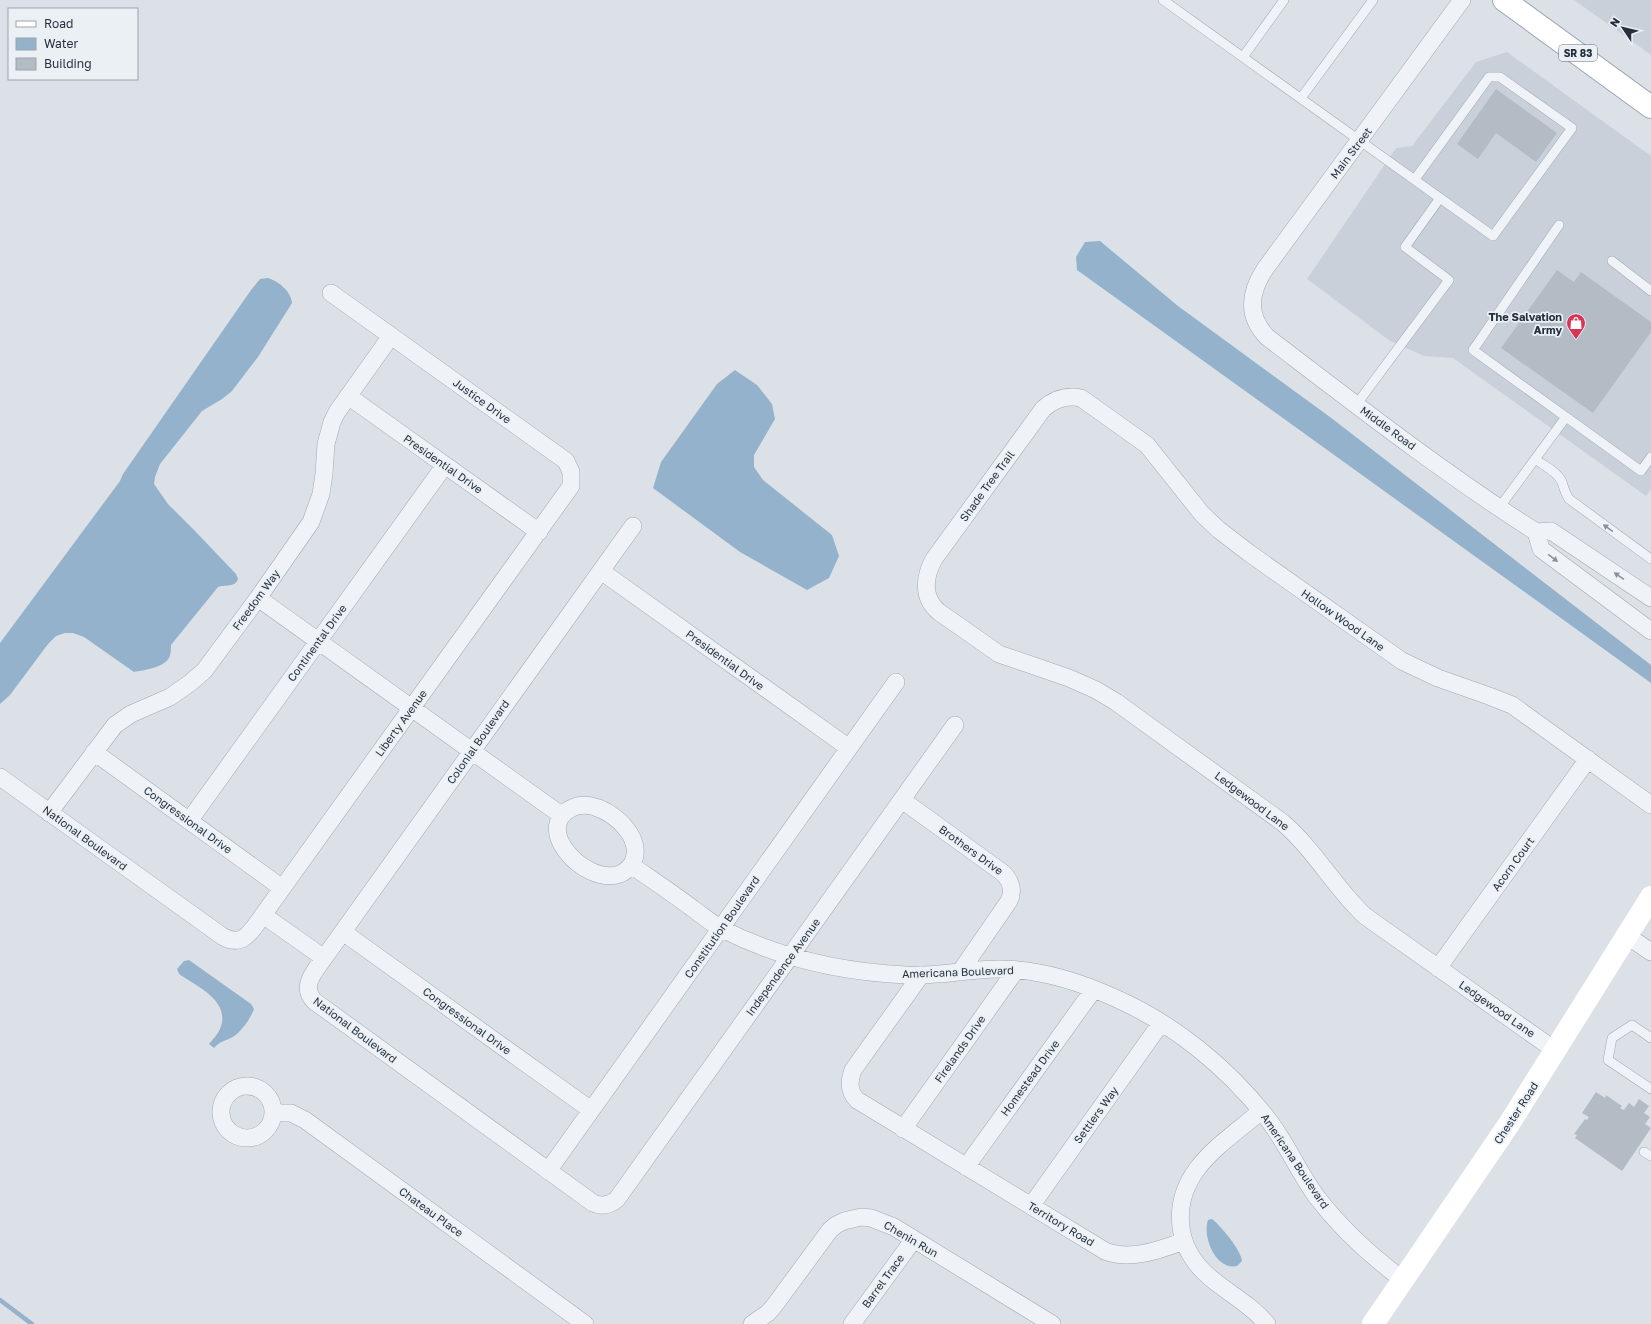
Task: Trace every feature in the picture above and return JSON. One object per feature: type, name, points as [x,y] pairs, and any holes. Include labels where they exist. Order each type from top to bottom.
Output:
[{"type":"street","name":"Main Street","points":[[1253,311],[1256,282],[1462,0]]},
{"type":"street","name":"SR 83","points":[[1504,0],[1651,107]]},
{"type":"street","name":"Justice Drive","points":[[331,293],[568,464],[572,476],[571,486],[539,532]]},
{"type":"street","name":"Middle Road","points":[[1253,311],[1260,329],[1267,337],[1356,405],[1499,508],[1536,532],[1551,531],[1651,598]]},
{"type":"street","name":"Freedom Way","points":[[49,813],[110,732],[124,718],[170,697],[204,671],[258,598],[311,522],[322,489],[329,428],[337,412],[391,336]]},
{"type":"street","name":"Presidential Drive","points":[[348,396],[539,532]]},
{"type":"street","name":"Shade Tree Trail","points":[[926,589],[926,578],[929,569],[943,547],[1043,409],[1054,401],[1065,397]]},
{"type":"street","name":"Hollow Wood Lane","points":[[1065,397],[1076,397],[1085,400],[1143,441],[1156,455],[1196,507],[1219,530],[1388,652],[1425,673],[1512,705],[1651,805]]},
{"type":"street","name":"Continental Drive","points":[[189,821],[445,465]]},
{"type":"street","name":"Colonial Boulevard","points":[[324,958],[632,526]]},
{"type":"street","name":"Liberty Avenue","points":[[263,915],[539,532]]},
{"type":"street","points":[[1536,532],[1541,549],[1651,630]]},
{"type":"street","name":"Presidential Drive","points":[[601,571],[849,748]]},
{"type":"street","name":"Ledgewood Lane","points":[[926,589],[929,600],[936,609],[991,649],[1007,657],[1069,678],[1106,696],[1265,808],[1302,840],[1359,911],[1556,1051]]},
{"type":"street","points":[[258,598],[561,815]]},
{"type":"street","name":"Constitution Boulevard","points":[[548,1171],[896,682]]},
{"type":"street","name":"Independence Avenue","points":[[607,1205],[617,1199],[956,725]]},
{"type":"street","name":"Congressional Drive","points":[[94,752],[282,888]]},
{"type":"street","name":"Acorn Court","points":[[1438,968],[1588,759]]},
{"type":"street","name":"National Boulevard","points":[[0,778],[227,939],[237,940],[244,938],[250,933],[263,915]]},
{"type":"street","name":"Brothers Drive","points":[[902,800],[1003,873],[1011,884],[1012,891],[1009,901],[960,972]]},
{"type":"street","points":[[577,806],[590,806],[596,807],[614,817],[625,827],[633,840],[635,853],[634,860],[625,871],[614,875],[597,873],[583,866],[569,856],[561,844],[558,829],[561,815],[577,806]]},
{"type":"street","name":"Americana Boulevard","points":[[631,864],[721,928],[791,957],[846,969],[908,975],[997,969],[1030,970],[1050,974],[1094,989],[1136,1008],[1192,1044],[1230,1077],[1261,1111],[1280,1135],[1310,1187],[1326,1208],[1362,1247],[1403,1280]]},
{"type":"street","name":"Chester Road","points":[[1373,1324],[1509,1124],[1651,897]]},
{"type":"street","points":[[263,915],[324,958]]},
{"type":"street","name":"Congressional Drive","points":[[343,932],[591,1110]]},
{"type":"street","points":[[1626,935],[1651,952]]},
{"type":"street","name":"National Boulevard","points":[[324,958],[310,978],[308,984],[308,992],[314,1001],[593,1203],[607,1205]]},
{"type":"street","name":"Firelands Drive","points":[[904,1129],[1016,970]]},
{"type":"street","name":"Territory Road","points":[[921,975],[853,1070],[850,1080],[850,1089],[854,1097],[860,1103],[1101,1249],[1115,1254],[1138,1254],[1161,1249],[1184,1241]]},
{"type":"street","name":"Homestead Drive","points":[[966,1167],[1094,989]]},
{"type":"street","name":"Settlers Way","points":[[1031,1206],[1161,1023]]},
{"type":"street","points":[[1261,1111],[1211,1153],[1192,1174],[1181,1201],[1180,1222],[1184,1241],[1194,1260],[1204,1273],[1258,1314],[1267,1324]]},
{"type":"street","name":"Chateau Place","points":[[273,1113],[291,1113],[305,1120],[585,1324]]},
{"type":"street","name":"Chenin Run","points":[[752,1324],[768,1313],[774,1306],[830,1230],[844,1221],[861,1217],[871,1218],[894,1227],[1052,1324]]},
{"type":"street","name":"Barrel Trace","points":[[852,1324],[914,1239]]},
{"type":"lane","points":[[1163,0],[1493,236],[1572,128],[1500,77],[1489,77],[1414,179]]},
{"type":"lane","points":[[1243,57],[1284,0]]},
{"type":"lane","points":[[1302,98],[1373,0]]},
{"type":"lane","points":[[1356,405],[1449,280],[1404,247],[1440,198]]},
{"type":"lane","points":[[1559,225],[1473,350],[1641,471],[1651,457]]},
{"type":"lane","points":[[1612,261],[1651,291]]},
{"type":"lane","points":[[1499,508],[1566,417]]},
{"type":"lane","points":[[1535,459],[1557,475],[1562,481],[1563,490],[1569,499],[1650,555]]},
{"type":"lane","points":[[1651,1038],[1632,1025],[1612,1038],[1608,1060],[1651,1089]]},
{"type":"shaded area","points":[[1574,0],[1651,0],[1651,55],[1629,39]]},
{"type":"shaded area","points":[[1507,52],[1651,156],[1651,489],[1646,496],[1453,358],[1424,356],[1390,341],[1307,279],[1396,148],[1412,146],[1476,62]]},
{"type":"water","points":[[1100,241],[1178,306],[1330,417],[1651,665],[1651,683],[1077,270],[1076,257],[1085,242]]},
{"type":"water","points":[[268,278],[276,281],[287,291],[292,303],[258,357],[232,391],[202,411],[160,464],[154,484],[168,504],[236,574],[238,579],[237,582],[232,585],[218,587],[171,645],[171,653],[169,658],[162,664],[153,668],[134,672],[84,637],[73,633],[65,633],[56,636],[48,644],[10,695],[0,704],[0,643],[120,481],[123,474],[251,290],[260,279]]},
{"type":"water","points":[[735,370],[757,385],[772,404],[775,419],[754,455],[754,467],[763,480],[832,535],[839,556],[829,578],[807,590],[740,552],[653,488],[661,462],[717,384]]},
{"type":"water","points":[[189,960],[251,1004],[254,1009],[253,1013],[239,1032],[233,1037],[221,1042],[214,1048],[209,1044],[220,1029],[222,1019],[221,1010],[217,1002],[203,989],[179,974],[177,969],[184,961]]},
{"type":"water","points":[[1212,1219],[1225,1232],[1241,1256],[1242,1261],[1237,1266],[1229,1266],[1223,1263],[1212,1251],[1207,1235],[1207,1227],[1208,1220]]},
{"type":"building","points":[[1496,89],[1557,133],[1536,162],[1496,133],[1478,159],[1457,144]]},
{"type":"building","name":"The Salvation Army","points":[[1557,270],[1574,282],[1581,272],[1651,322],[1651,332],[1593,413],[1501,348]]},
{"type":"building","points":[[1596,1092],[1605,1098],[1606,1095],[1622,1106],[1620,1108],[1624,1110],[1629,1103],[1634,1107],[1639,1099],[1649,1106],[1644,1113],[1650,1117],[1645,1124],[1651,1128],[1622,1171],[1575,1138],[1577,1135],[1574,1134],[1585,1119],[1587,1120],[1589,1117],[1582,1113]]},
{"type":"waterway","points":[[0,1300],[32,1324]]},
{"type":"place","name":"The Salvation Army","points":[[1576,340]]}]
